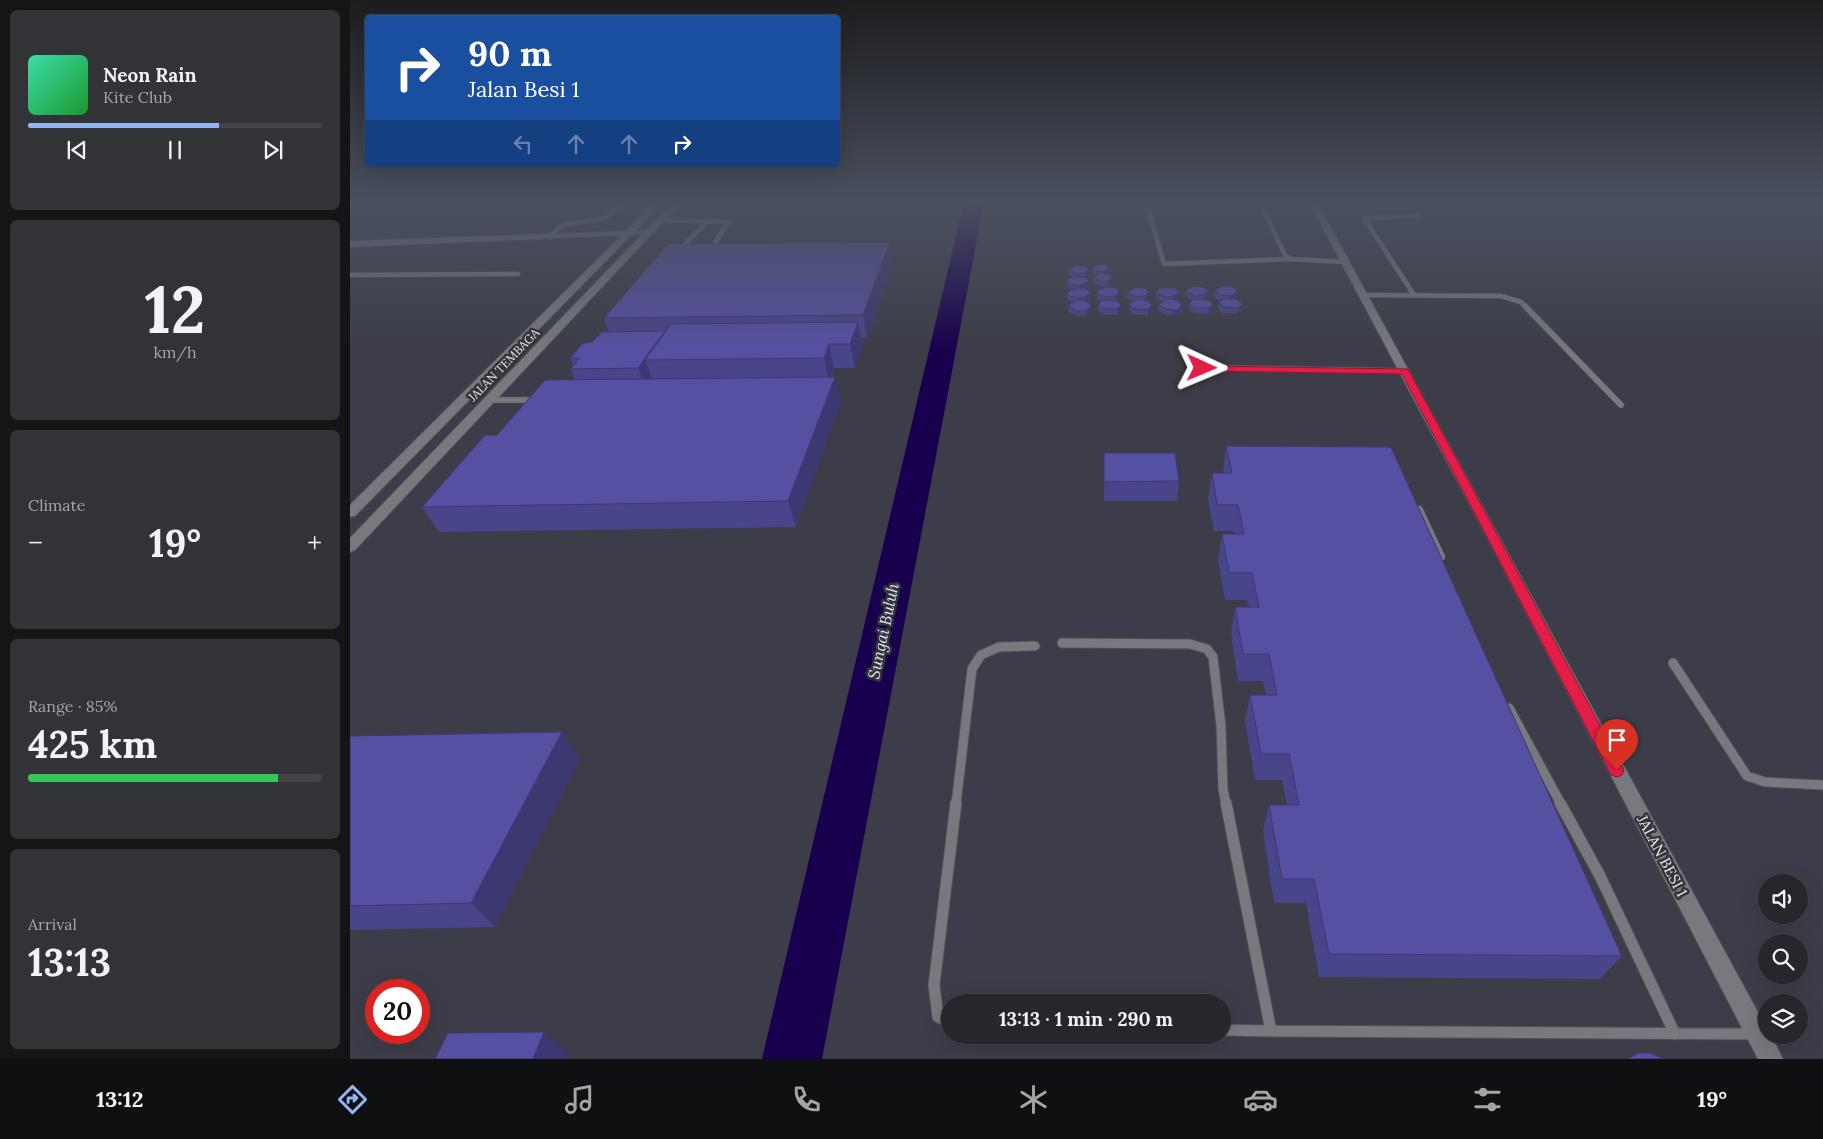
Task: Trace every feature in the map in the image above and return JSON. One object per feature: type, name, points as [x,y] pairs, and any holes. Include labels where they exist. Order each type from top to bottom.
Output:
[{"type":"street","name":"JALAN TEMBAGA","points":[[350,513],[612,251]]},
{"type":"street","name":"JALAN TEMBAGA","points":[[350,547],[632,251]]},
{"type":"street","name":"JALAN BESI 1","points":[[1340,251],[1771,1059]]},
{"type":"lane","points":[[1160,251],[1164,264],[1291,259],[1346,262]]},
{"type":"lane","points":[[1284,251],[1291,259]]},
{"type":"lane","points":[[1386,251],[1414,295]]},
{"type":"lane","points":[[350,275],[518,274]]},
{"type":"lane","points":[[1364,295],[1501,296],[1520,302],[1621,405]]},
{"type":"lane","points":[[1202,368],[1405,371]]},
{"type":"lane","points":[[490,400],[548,400]]},
{"type":"lane","points":[[1414,500],[1428,526],[1446,570]]},
{"type":"lane","points":[[1062,643],[1190,644],[1207,649],[1213,657],[1221,726],[1223,789],[1271,1031]]},
{"type":"lane","points":[[941,1018],[938,1016],[934,985],[972,668],[981,655],[999,647],[1035,646]]},
{"type":"lane","points":[[1673,663],[1734,760],[1747,776],[1765,782],[1823,785]]},
{"type":"lane","points":[[1505,700],[1600,876],[1675,1034]]},
{"type":"lane","points":[[1231,1030],[1757,1034]]},
{"type":"shaded area","points":[[350,251],[1823,251],[1823,1059],[350,1059]]},
{"type":"building","points":[[662,251],[887,251],[863,315],[604,318]]},
{"type":"building","points":[[1104,264],[1111,268],[1103,272],[1092,268],[1096,265]]},
{"type":"building","points":[[1077,265],[1086,266],[1089,269],[1085,273],[1075,274],[1068,269]]},
{"type":"building","points":[[1101,273],[1109,274],[1112,277],[1108,281],[1100,281],[1093,277]]},
{"type":"building","points":[[1072,277],[1086,277],[1089,281],[1080,285],[1071,284],[1067,280]]},
{"type":"building","points":[[1194,286],[1204,287],[1208,291],[1204,295],[1195,296],[1185,291]]},
{"type":"building","points":[[1223,286],[1233,287],[1237,293],[1229,296],[1220,294],[1215,290]]},
{"type":"building","points":[[1106,287],[1116,288],[1119,292],[1115,296],[1105,297],[1097,294],[1097,291]]},
{"type":"building","points":[[1136,287],[1145,288],[1149,292],[1145,296],[1136,297],[1127,292]]},
{"type":"building","points":[[1077,288],[1086,289],[1090,293],[1085,297],[1075,298],[1068,295],[1067,292]]},
{"type":"building","points":[[1160,288],[1174,288],[1179,292],[1174,296],[1165,297],[1156,291]]},
{"type":"building","points":[[1138,299],[1148,301],[1152,305],[1148,309],[1133,309],[1129,304]]},
{"type":"building","points":[[1167,299],[1177,300],[1182,305],[1178,309],[1173,310],[1163,308],[1159,304]]},
{"type":"building","points":[[1193,299],[1208,300],[1213,304],[1209,308],[1194,308],[1189,304]]},
{"type":"building","points":[[1223,299],[1237,299],[1242,304],[1239,308],[1224,307],[1219,303]]},
{"type":"building","points":[[1078,300],[1087,301],[1091,306],[1086,310],[1076,311],[1068,305]]},
{"type":"building","points":[[1103,300],[1117,301],[1121,305],[1117,309],[1102,308],[1098,304]]},
{"type":"building","points":[[858,322],[850,344],[829,344],[824,358],[645,360],[671,324]]},
{"type":"building","points":[[665,331],[638,368],[570,369],[580,358],[570,358],[583,343],[592,342],[602,332]]},
{"type":"building","points":[[835,377],[788,501],[422,507],[485,435],[497,435],[545,380]]},
{"type":"building","points":[[1226,446],[1391,447],[1622,956],[1329,954],[1314,879],[1282,879],[1269,805],[1299,805],[1289,754],[1261,754],[1250,695],[1277,695],[1269,654],[1243,654],[1235,607],[1259,607],[1252,573],[1229,573],[1222,534],[1244,534],[1238,505],[1217,505],[1212,473],[1232,473]]},
{"type":"building","points":[[1104,453],[1175,453],[1179,481],[1104,482]]},
{"type":"building","points":[[562,732],[471,903],[350,906],[350,736]]},
{"type":"building","points":[[544,1032],[533,1059],[435,1059],[448,1033]]},
{"type":"building","points":[[1637,1053],[1650,1053],[1664,1059],[1629,1059]]},
{"type":"waterway","name":"Sungai Buluh","points":[[792,1059],[964,251]]},
{"type":"route","points":[[1202,368],[1405,371],[1617,770]]}]
